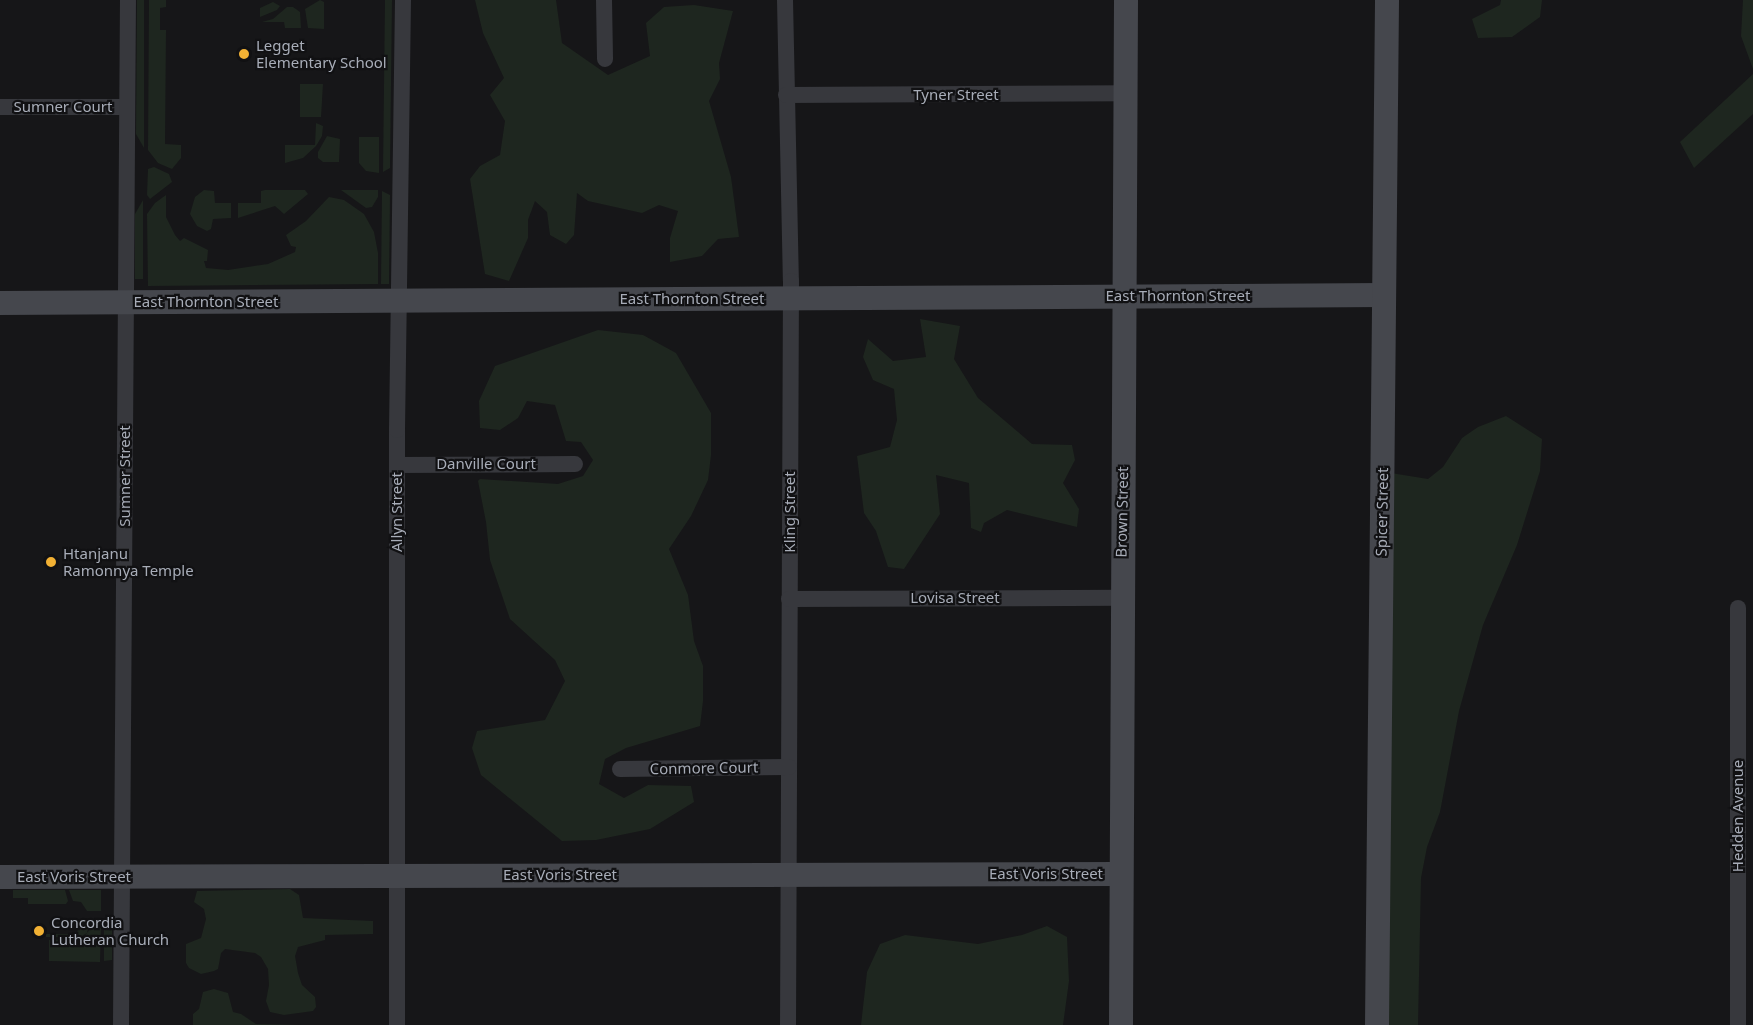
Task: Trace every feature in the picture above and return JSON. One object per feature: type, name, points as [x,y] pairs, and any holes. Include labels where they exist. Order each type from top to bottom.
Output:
[{"type":"main road","name":"Brown Street","points":[[1121,1025],[1121,598],[1126,0]]},
{"type":"main road","name":"Spicer Street","points":[[1377,1025],[1387,0]]},
{"type":"main road","name":"East Thornton Street","points":[[0,303],[1384,295]]},
{"type":"main road","name":"East Voris Street","points":[[0,877],[1121,874]]},
{"type":"street","name":"Sumner Street","points":[[121,1025],[126,303],[125,107],[128,0]]},
{"type":"street","name":"Allyn Street","points":[[397,1025],[397,465],[403,0]]},
{"type":"street","points":[[604,0],[605,60]]},
{"type":"street","name":"Kling Street","points":[[785,0],[791,298],[788,1025]]},
{"type":"street","name":"Tyner Street","points":[[786,95],[1126,93]]},
{"type":"street","name":"Sumner Court","points":[[0,107],[125,107]]},
{"type":"street","name":"Danville Court","points":[[397,465],[575,464]]},
{"type":"street","name":"Lovisa Street","points":[[789,599],[1121,598]]},
{"type":"street","name":"Hedden Avenue","points":[[1738,608],[1738,1025]]},
{"type":"street","name":"Conmore Court","points":[[620,769],[789,767]]},
{"type":"shaded area","points":[[137,0],[144,0],[144,148],[136,134]]},
{"type":"shaded area","points":[[149,0],[166,0],[166,7],[160,8],[160,30],[166,30],[165,144],[181,145],[181,158],[172,169],[158,163],[148,150]]},
{"type":"shaded area","points":[[320,0],[324,2],[324,29],[308,28],[305,9]]},
{"type":"shaded area","points":[[385,0],[392,0],[390,168],[383,172]]},
{"type":"shaded area","points":[[475,0],[556,0],[562,43],[608,75],[650,56],[646,23],[664,7],[694,5],[733,11],[719,63],[720,79],[709,101],[731,177],[739,237],[718,239],[702,256],[670,262],[670,238],[678,211],[659,205],[642,213],[588,201],[577,193],[574,235],[566,244],[550,235],[547,212],[535,201],[528,220],[528,238],[509,281],[485,274],[470,179],[480,166],[500,155],[505,121],[490,95],[504,78],[483,33]]},
{"type":"shaded area","points":[[1501,0],[1542,0],[1540,17],[1512,37],[1478,38],[1472,19],[1500,5]]},
{"type":"shaded area","points":[[1743,0],[1753,0],[1753,69],[1741,36]]},
{"type":"shaded area","points":[[273,2],[280,6],[277,10],[260,17],[260,8]]},
{"type":"shaded area","points":[[287,7],[293,7],[300,12],[301,28],[285,28],[284,22],[262,22],[273,19]]},
{"type":"shaded area","points":[[1753,74],[1753,114],[1694,168],[1680,142]]},
{"type":"shaded area","points":[[300,84],[323,84],[321,117],[300,117]]},
{"type":"shaded area","points":[[316,123],[323,126],[322,136],[316,146],[303,158],[285,163],[285,145],[315,145]]},
{"type":"shaded area","points":[[327,136],[340,139],[339,162],[323,162],[318,158],[318,152]]},
{"type":"shaded area","points":[[359,137],[379,137],[379,173],[366,171],[359,163]]},
{"type":"shaded area","points":[[154,167],[169,174],[172,182],[150,199],[147,195],[148,169]]},
{"type":"shaded area","points":[[204,190],[214,191],[215,203],[231,203],[231,218],[213,219],[211,229],[207,231],[197,226],[190,214],[195,197]]},
{"type":"shaded area","points":[[305,190],[308,194],[284,214],[275,206],[238,218],[238,203],[261,203],[261,191]]},
{"type":"shaded area","points":[[341,190],[378,190],[378,197],[372,207],[366,208]]},
{"type":"shaded area","points":[[382,191],[390,195],[389,284],[381,284]]},
{"type":"shaded area","points":[[166,195],[166,217],[175,235],[180,241],[184,238],[208,250],[207,261],[204,261],[206,268],[228,270],[268,264],[295,252],[296,247],[291,246],[286,235],[306,221],[329,197],[344,200],[364,214],[374,232],[378,253],[378,284],[148,286],[147,214],[155,203]]},
{"type":"shaded area","points":[[143,200],[143,279],[135,279],[135,214]]},
{"type":"shaded area","points":[[920,319],[960,326],[954,359],[978,398],[1032,444],[1072,445],[1075,460],[1063,483],[1079,509],[1077,527],[1007,510],[984,523],[981,532],[971,528],[969,483],[936,475],[940,514],[904,569],[888,567],[876,531],[864,513],[857,456],[890,447],[897,420],[894,389],[873,380],[863,357],[868,339],[893,361],[926,357]]},
{"type":"shaded area","points":[[598,330],[643,335],[676,353],[711,413],[711,455],[708,480],[691,516],[669,549],[688,595],[694,641],[703,666],[703,701],[700,726],[626,748],[605,759],[599,784],[624,798],[648,785],[691,786],[694,802],[650,829],[596,840],[562,841],[481,775],[472,748],[477,731],[545,720],[565,681],[555,660],[510,619],[490,560],[478,481],[480,479],[558,484],[583,476],[593,460],[581,442],[566,441],[555,405],[527,401],[518,418],[500,430],[480,428],[479,401],[495,366]]},
{"type":"shaded area","points":[[1506,416],[1542,439],[1540,471],[1517,545],[1483,625],[1459,711],[1440,812],[1427,847],[1421,878],[1418,1025],[1387,1025],[1391,473],[1428,479],[1443,467],[1462,438],[1478,427]]},
{"type":"shaded area","points":[[290,889],[299,895],[303,918],[373,921],[373,934],[325,935],[325,940],[298,947],[295,956],[298,973],[302,985],[315,997],[316,1007],[313,1011],[284,1015],[270,1012],[266,1001],[269,985],[268,969],[261,957],[255,953],[225,949],[221,953],[218,969],[201,974],[189,968],[186,963],[186,944],[201,938],[206,919],[204,909],[194,902],[197,891]]},
{"type":"shaded area","points":[[13,890],[65,890],[68,901],[66,904],[28,904],[28,898],[13,898]]},
{"type":"shaded area","points":[[69,890],[101,890],[101,911],[87,911],[81,902],[73,901]]},
{"type":"shaded area","points":[[1047,926],[1067,937],[1069,981],[1063,1025],[861,1025],[867,972],[880,944],[905,935],[978,944],[1022,935]]},
{"type":"shaded area","points":[[78,928],[88,928],[87,933],[80,937],[46,937],[46,934],[77,934]]},
{"type":"shaded area","points":[[91,928],[101,928],[100,962],[49,961],[49,940],[82,939]]},
{"type":"shaded area","points":[[104,928],[112,929],[112,960],[104,961]]},
{"type":"shaded area","points":[[214,989],[228,993],[233,1012],[241,1014],[256,1024],[303,1025],[193,1025],[193,1014],[199,1009],[203,992]]},
{"type":"place","name":"Legget Elementary School","points":[[244,54]]},
{"type":"place","name":"Htanjanu Ramonnya Temple","points":[[51,562]]},
{"type":"place","name":"Concordia Lutheran Church","points":[[39,931]]}]
